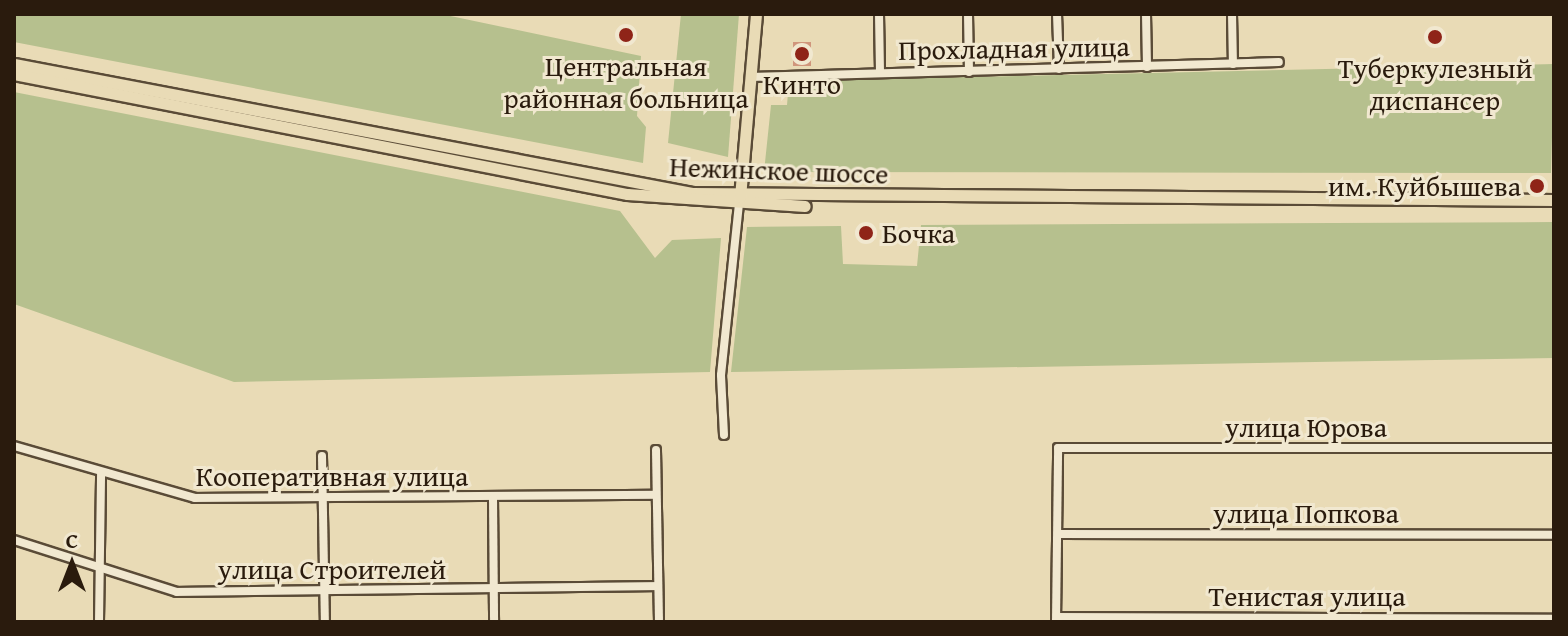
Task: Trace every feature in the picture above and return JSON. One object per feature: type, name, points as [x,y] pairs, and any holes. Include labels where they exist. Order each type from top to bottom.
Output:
[{"type":"main road","points":[[739,201],[756,14]]},
{"type":"main road","name":"Нежинское шоссе","points":[[14,64],[621,184],[739,201],[1554,200]]},
{"type":"main road","name":"Нежинское шоссе","points":[[14,74],[627,194],[739,201],[1554,206]]},
{"type":"street","points":[[879,14],[880,72]]},
{"type":"street","points":[[968,14],[969,72]]},
{"type":"street","points":[[1057,14],[1059,69]]},
{"type":"street","points":[[1146,14],[1147,67]]},
{"type":"street","points":[[1232,14],[1233,64]]},
{"type":"street","name":"Прохладная улица","points":[[750,77],[1279,62]]},
{"type":"street","points":[[724,435],[721,375],[739,201]]},
{"type":"street","name":"Кооперативная улица","points":[[14,446],[172,496],[323,502],[656,495]]},
{"type":"street","name":"улица Юрова","points":[[1059,534],[1058,448],[1554,448]]},
{"type":"street","points":[[656,450],[659,622]]},
{"type":"street","points":[[322,456],[325,622]]},
{"type":"street","points":[[99,622],[101,473]]},
{"type":"street","points":[[493,499],[494,622]]},
{"type":"street","points":[[1057,620],[1059,534]]},
{"type":"street","name":"улица Попкова","points":[[1059,534],[1554,535]]},
{"type":"street","name":"улица Строителей","points":[[14,540],[98,570],[177,592],[658,586]]},
{"type":"street","name":"Тенистая улица","points":[[1057,620],[1554,619]]},
{"type":"green space","points":[[14,14],[441,14],[641,56],[637,116],[646,127],[643,163],[14,42]]},
{"type":"green space","points":[[681,14],[739,14],[728,157],[668,143]]},
{"type":"green space","points":[[1554,64],[1551,173],[764,172],[771,105],[787,105],[789,81]]},
{"type":"green space","points":[[14,92],[620,211],[655,258],[672,240],[721,238],[710,372],[234,382],[14,304]]},
{"type":"green space","points":[[1554,222],[1554,358],[731,372],[747,227],[841,226],[843,264],[917,266],[921,225]]},
{"type":"building","name":"Кинто","points":[[793,42],[811,42],[811,66],[793,66]]},
{"type":"place","name":"Центральная районная больница","points":[[626,35]]},
{"type":"place","name":"Туберкулезный диспансер","points":[[1435,37]]},
{"type":"place","name":"Кинто","points":[[802,54]]},
{"type":"place","name":"им. Куйбышева","points":[[1537,186]]},
{"type":"place","name":"Бочка","points":[[866,233]]}]
